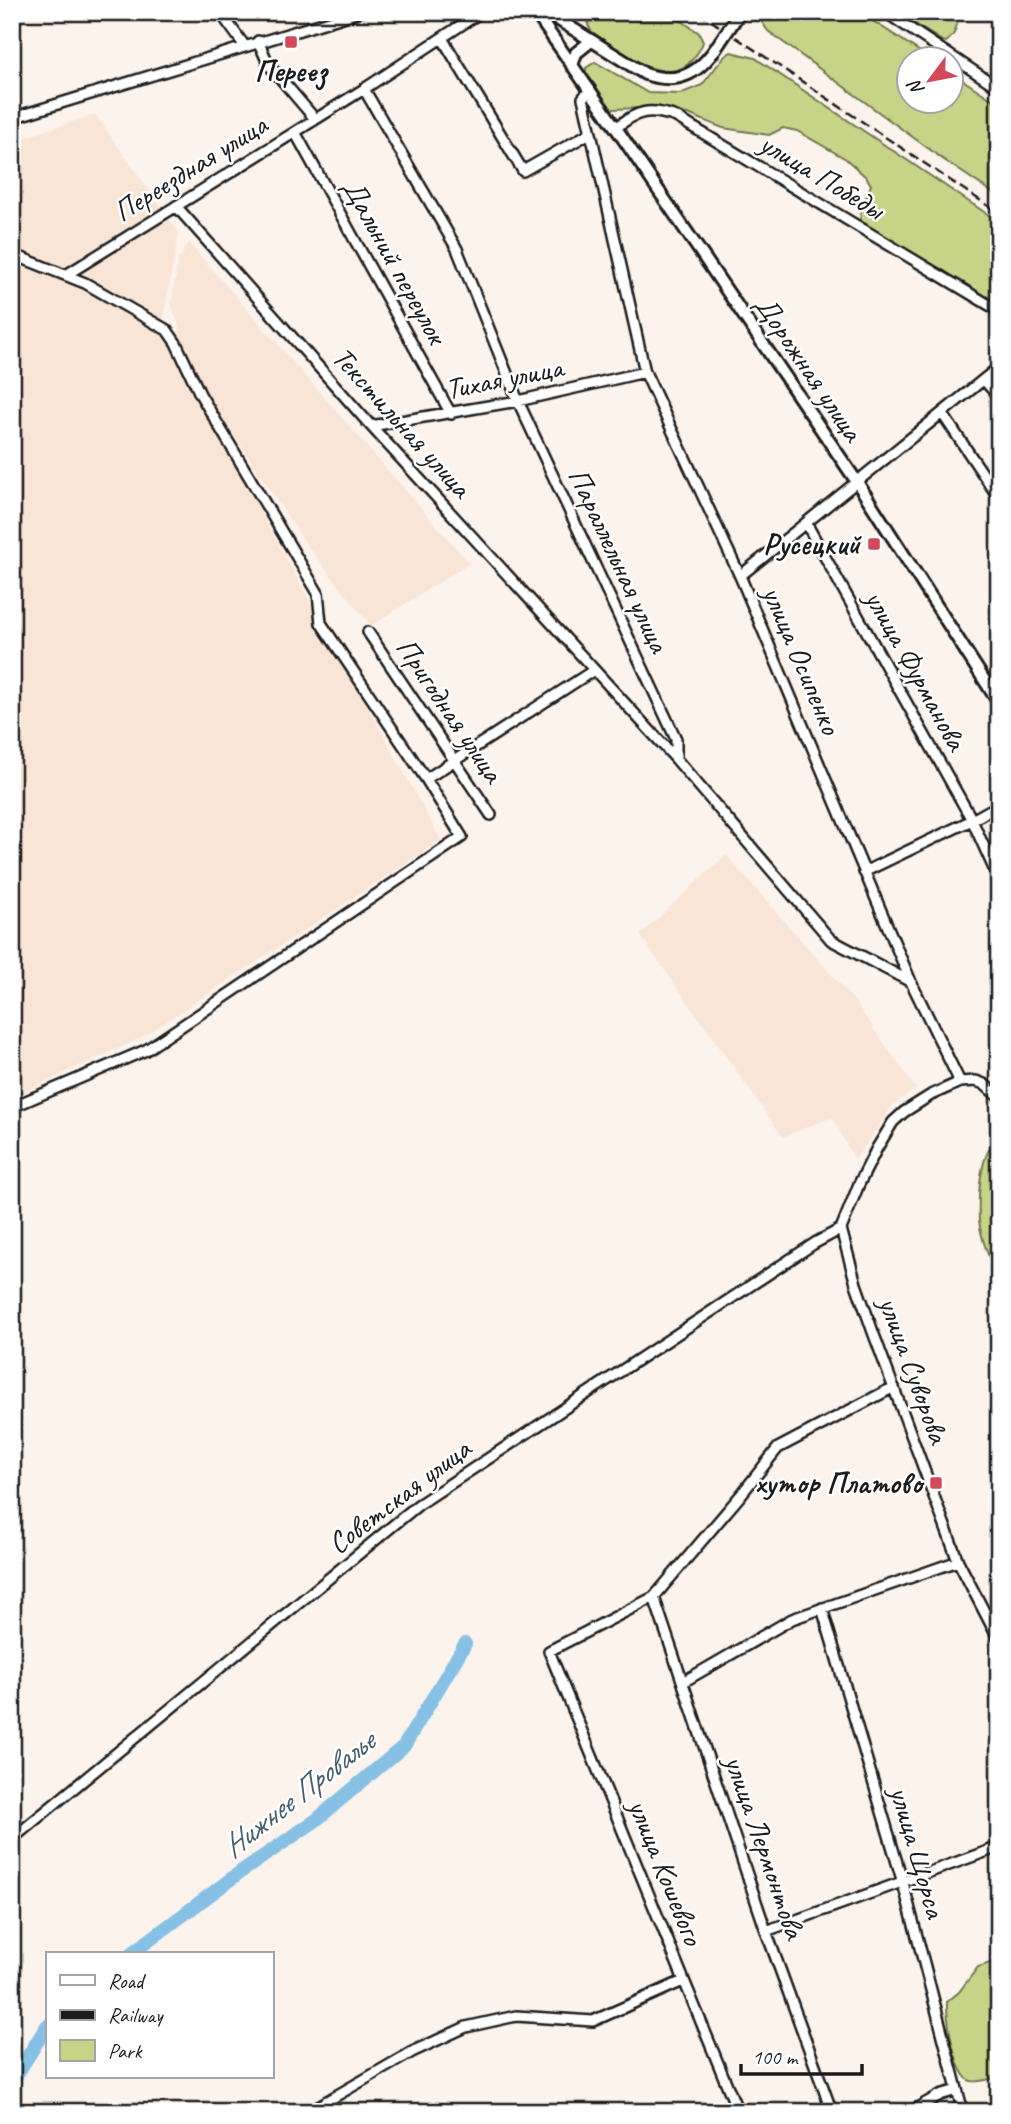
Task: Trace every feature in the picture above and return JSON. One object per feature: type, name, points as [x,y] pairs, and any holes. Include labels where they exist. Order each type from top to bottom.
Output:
[{"type":"main road","name":"Дорожная улица","points":[[534,12],[857,482],[999,703]]},
{"type":"main road","points":[[549,13],[645,74],[673,80],[698,69],[720,43],[740,12]]},
{"type":"main road","points":[[572,66],[576,53],[591,41]]},
{"type":"street","points":[[220,12],[244,46]]},
{"type":"street","points":[[12,118],[331,16],[359,12]]},
{"type":"street","name":"Переездная улица","points":[[66,275],[364,89],[481,12]]},
{"type":"street","points":[[885,12],[999,88]]},
{"type":"street","points":[[442,38],[523,171],[590,133]]},
{"type":"street","points":[[258,41],[269,65],[315,119]]},
{"type":"street","name":"Параллельная улица","points":[[364,89],[457,249],[518,401],[676,739],[676,759],[831,940],[911,982]]},
{"type":"street","name":"улица Осипенко","points":[[590,90],[583,98],[645,372],[740,576],[911,982],[960,1082]]},
{"type":"street","name":"улица Победы","points":[[616,128],[628,118],[642,112],[676,117],[999,311]]},
{"type":"street","name":"Дальний переулок","points":[[295,132],[451,414]]},
{"type":"street","name":"Текстильная улица","points":[[176,206],[371,426],[676,759]]},
{"type":"street","points":[[12,254],[66,275],[160,325],[172,336],[200,394],[318,593],[321,623],[462,837],[146,1050],[12,1107]]},
{"type":"street","points":[[740,576],[999,367]]},
{"type":"street","name":"Тихая улица","points":[[371,426],[518,401],[645,372]]},
{"type":"street","points":[[984,380],[999,397]]},
{"type":"street","points":[[942,413],[999,498]]},
{"type":"street","name":"улица Фурманова","points":[[806,523],[972,820],[999,880]]},
{"type":"street","name":"Пригодная улица","points":[[368,632],[491,815]]},
{"type":"street","points":[[426,779],[594,670]]},
{"type":"street","points":[[864,872],[999,805]]},
{"type":"street","points":[[841,1229],[859,1184],[893,1122],[917,1103],[960,1082],[984,1084],[999,1097]]},
{"type":"street","name":"улица Суворова","points":[[841,1229],[856,1284],[958,1560],[999,1640]]},
{"type":"street","name":"Советская улица","points":[[12,1839],[418,1505],[815,1243],[841,1229]]},
{"type":"street","points":[[654,1597],[778,1448],[894,1387]]},
{"type":"street","points":[[683,1682],[792,1619],[958,1560]]},
{"type":"street","name":"улица Кошевого","points":[[654,1597],[549,1651],[738,2112]]},
{"type":"street","name":"улица Лермонтова","points":[[654,1597],[766,1931],[832,2112]]},
{"type":"street","name":"улица Щорса","points":[[822,1608],[903,1883],[963,2112]]},
{"type":"street","points":[[766,1931],[999,1847]]},
{"type":"street","points":[[308,2112],[412,2052],[466,2027],[516,2015],[593,2021],[683,1981]]},
{"type":"street","points":[[910,2112],[940,2095],[957,2090]]},
{"type":"shaded area","points":[[95,114],[179,233],[161,331],[441,840],[139,1039],[12,1097],[12,142]]},
{"type":"shaded area","points":[[189,243],[469,563],[371,626],[306,544],[186,363],[178,323],[171,304],[178,260]]},
{"type":"shaded area","points":[[726,855],[853,999],[916,1089],[894,1104],[855,1160],[832,1117],[783,1137],[640,935]]},
{"type":"green space","points":[[590,12],[669,12],[699,33],[703,42],[694,58],[681,68],[669,71],[655,69],[627,56],[591,31],[588,25]]},
{"type":"green space","points":[[761,12],[859,12],[911,46],[895,46],[895,116],[965,116],[965,82],[999,104],[999,197],[768,31],[761,21]]},
{"type":"green space","points":[[897,12],[958,12],[956,29],[950,39],[942,41]]},
{"type":"green space","points":[[731,52],[755,58],[999,222],[999,318],[860,222],[861,210],[871,185],[846,159],[797,131],[783,128],[769,135],[723,128],[688,114],[642,108],[612,109],[586,73],[586,68],[595,62],[648,93],[680,94],[702,85]]},
{"type":"green space","points":[[999,1138],[999,1283],[982,1236],[979,1210],[980,1187],[987,1153]]},
{"type":"green space","points":[[999,1960],[999,2077],[971,2081],[965,2077],[956,2058],[947,2002],[959,1992],[978,1967]]},
{"type":"waterway","name":"Нижнее Провалье","points":[[134,1952],[239,1873],[315,1821],[404,1746],[465,1644]]},
{"type":"waterway","name":"Нижнее Провалье","points":[[12,2082],[46,2028]]},
{"type":"railway","points":[[698,12],[999,213]]},
{"type":"place","name":"Переез","points":[[291,42]]},
{"type":"place","name":"Русецкий","points":[[874,544]]},
{"type":"place","name":"хутор Платово","points":[[936,1483]]}]
